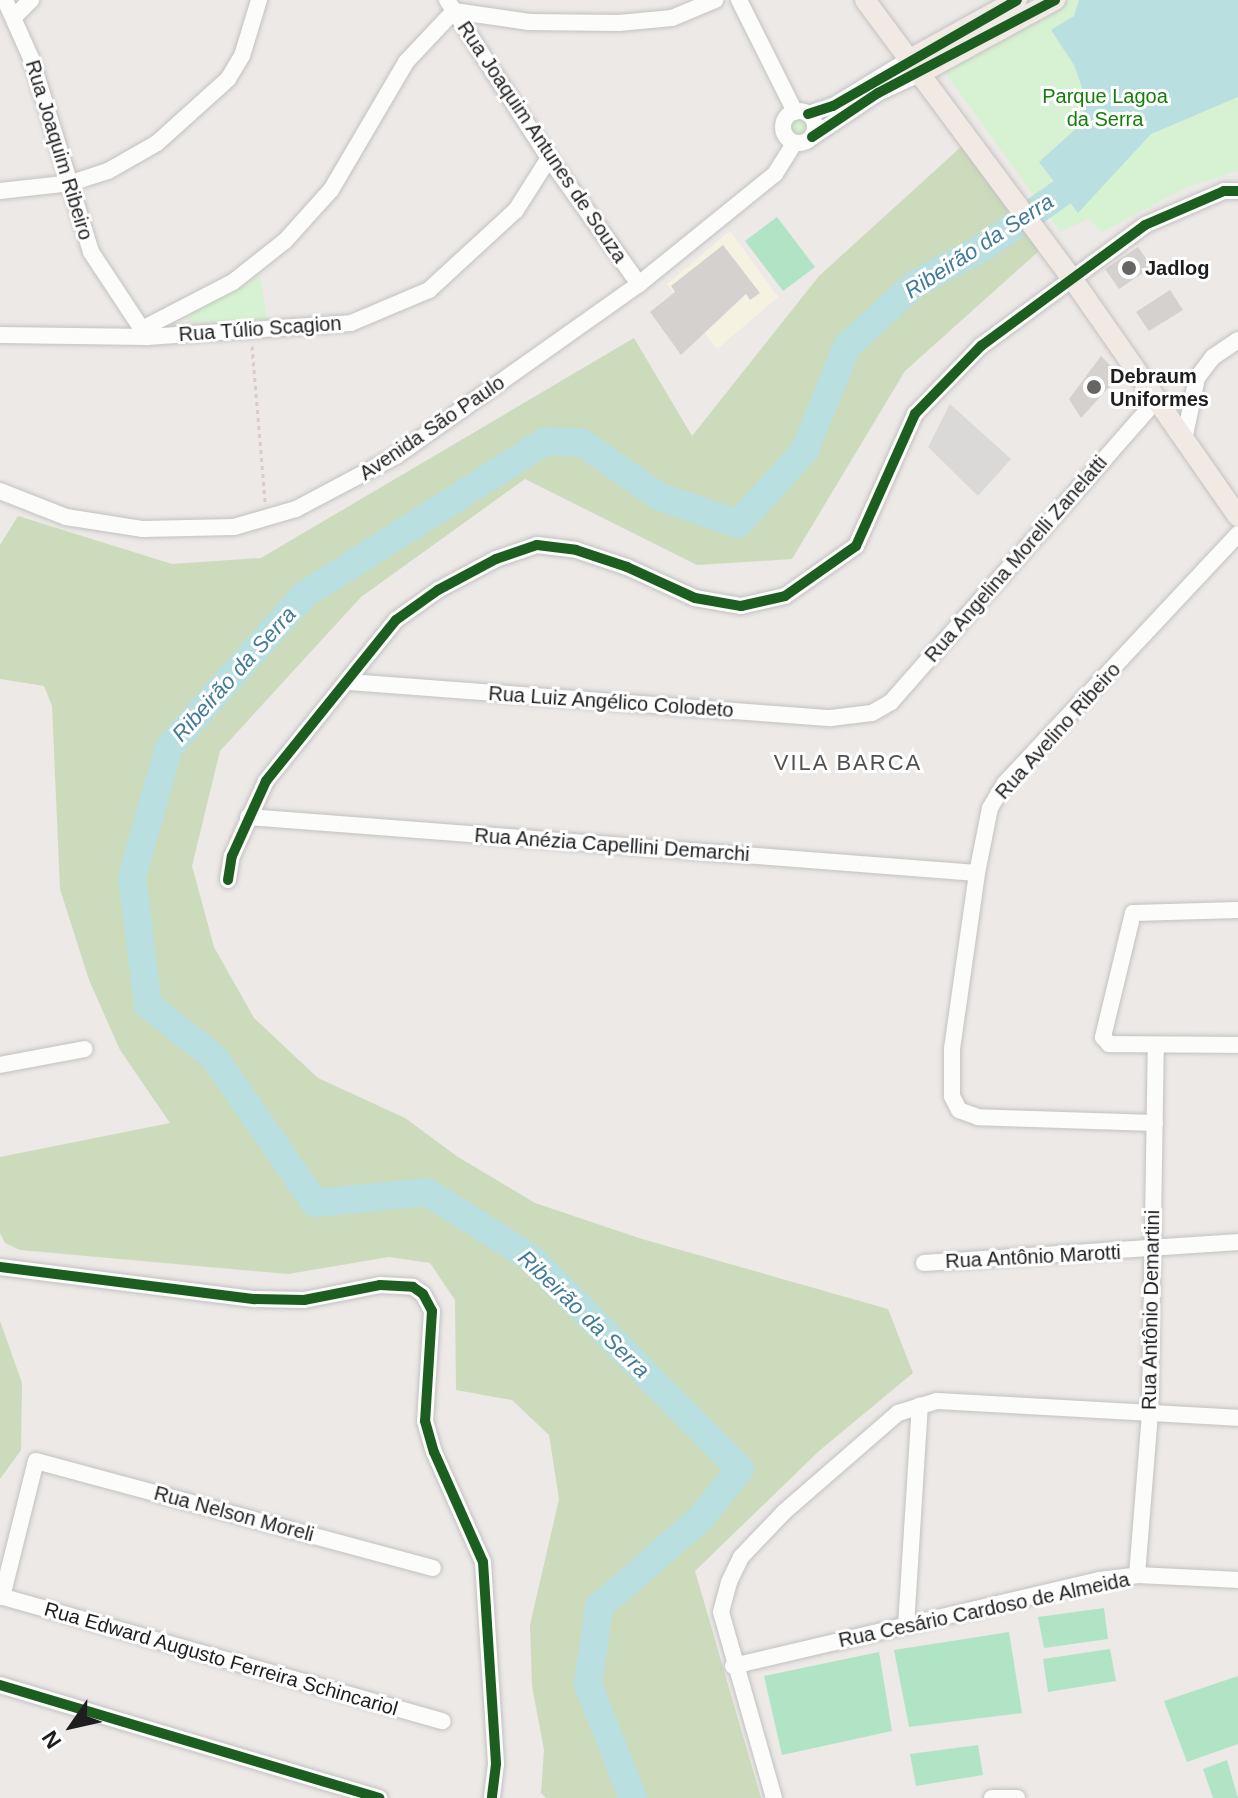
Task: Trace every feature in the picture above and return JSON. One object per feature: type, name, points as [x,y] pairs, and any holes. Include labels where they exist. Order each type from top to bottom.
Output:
[{"type":"main road","points":[[865,0],[1066,270],[1238,516]]},
{"type":"main road","points":[[916,66],[1017,0]]},
{"type":"main road","points":[[916,66],[1055,0]]},
{"type":"street","name":"Rua Joaquim Ribeiro","points":[[5,0],[15,16],[91,252],[144,333]]},
{"type":"street","points":[[15,16],[31,0]]},
{"type":"street","points":[[0,191],[71,183],[108,171],[157,143],[228,79],[242,56],[259,0]]},
{"type":"street","points":[[144,333],[233,282],[285,241],[331,190],[406,62],[451,6],[529,22],[619,23],[672,18],[715,0]]},
{"type":"street","points":[[739,0],[801,113],[815,127],[812,137]]},
{"type":"street","name":"Rua Joaquim Antunes de Souza","points":[[451,6],[549,158],[639,284]]},
{"type":"street","points":[[916,66],[812,137],[794,143],[782,125],[801,113],[833,106],[916,66]]},
{"type":"street","name":"Avenida São Paulo","points":[[0,491],[66,517],[143,529],[211,530],[267,518],[318,499],[396,456],[639,284],[775,174],[794,143]]},
{"type":"street","name":"Rua Túlio Scagion","points":[[0,335],[251,331],[351,323],[429,290],[516,210],[549,158]]},
{"type":"street","points":[[228,880],[248,817],[266,781],[396,620],[484,565],[537,545],[576,550],[627,567],[695,598],[741,606],[785,596],[856,546],[915,414],[943,382],[1066,270],[1145,225],[1224,191],[1238,191]]},
{"type":"street","points":[[1184,440],[1197,378],[1213,357],[1238,340]]},
{"type":"street","name":"Rua Angelina Morelli Zanelatti","points":[[872,713],[891,702],[1156,400]]},
{"type":"street","name":"Rua Avelino Ribeiro","points":[[1155,1123],[978,1117],[959,1110],[952,1096],[952,1049],[977,873],[990,808],[1005,783],[1238,534]]},
{"type":"street","name":"Rua Luiz Angélico Colodeto","points":[[349,682],[831,718],[872,713]]},
{"type":"street","name":"Rua Anézia Capellini Demarchi","points":[[248,817],[977,873]]},
{"type":"street","points":[[1238,910],[1138,911],[1128,917],[1103,1037],[1109,1044],[1238,1045]]},
{"type":"street","name":"Rua Antônio Demartini","points":[[1137,1575],[1150,1415],[1156,1045]]},
{"type":"street","points":[[0,1065],[85,1049]]},
{"type":"street","name":"Rua Antônio Marotti","points":[[924,1263],[1238,1242]]},
{"type":"street","points":[[0,1267],[255,1299],[304,1300],[380,1285],[413,1287],[423,1294],[432,1311],[425,1421],[434,1452],[483,1562],[496,1764],[492,1798]]},
{"type":"street","points":[[774,1798],[733,1666],[721,1612],[741,1557],[784,1512],[898,1413],[937,1401],[1238,1418]]},
{"type":"street","points":[[906,1626],[920,1405]]},
{"type":"street","name":"Rua Nelson Moreli","points":[[1,1596],[36,1461],[433,1568]]},
{"type":"street","name":"Rua Cesário Cardoso de Almeida","points":[[733,1666],[1137,1575],[1238,1580]]},
{"type":"street","name":"Rua Edward Augusto Ferreira Schincariol","points":[[1,1596],[443,1721]]},
{"type":"street","points":[[0,1685],[380,1798]]},
{"type":"street","points":[[992,1798],[1017,1798]]},
{"type":"path","points":[[251,331],[267,518]]},
{"type":"shaded area","points":[[730,231],[778,297],[717,349],[667,284]]},
{"type":"shaded area","points":[[950,404],[1011,459],[978,496],[928,447]]},
{"type":"green space","name":"Parque Lagoa da Serra","points":[[1069,0],[1238,0],[1238,171],[1189,186],[1102,232],[1088,219],[1060,232],[947,75],[948,67]]},
{"type":"green space","points":[[798,118],[807,127],[798,136],[789,127]]},
{"type":"green space","points":[[963,145],[1039,251],[905,371],[792,559],[697,565],[525,479],[361,597],[220,751],[192,866],[214,947],[254,1018],[318,1078],[405,1118],[458,1157],[535,1203],[642,1239],[888,1309],[913,1373],[819,1451],[695,1571],[761,1798],[546,1798],[541,1793],[544,1750],[532,1686],[530,1625],[559,1499],[549,1435],[512,1400],[456,1390],[455,1300],[430,1263],[389,1257],[288,1274],[20,1250],[5,1243],[0,1233],[0,1157],[170,1123],[120,1050],[89,980],[60,889],[52,706],[44,686],[0,679],[0,545],[18,516],[172,564],[261,558],[634,338],[692,436],[819,276]]},
{"type":"green space","points":[[777,217],[815,267],[783,291],[745,241]]},
{"type":"green space","points":[[260,275],[267,320],[188,322],[192,312]]},
{"type":"green space","points":[[0,1321],[22,1383],[21,1450],[0,1479]]},
{"type":"green space","points":[[1104,1608],[1108,1639],[1044,1648],[1038,1617]]},
{"type":"green space","points":[[1009,1632],[1022,1713],[909,1727],[894,1650]]},
{"type":"green space","points":[[1110,1649],[1116,1681],[1048,1692],[1043,1659]]},
{"type":"green space","points":[[879,1652],[892,1731],[782,1755],[764,1676]]},
{"type":"green space","points":[[1238,1676],[1238,1744],[1187,1762],[1164,1701]]},
{"type":"green space","points":[[978,1745],[983,1775],[916,1786],[910,1754]]},
{"type":"green space","points":[[1227,1760],[1238,1798],[1213,1798],[1203,1769]]},
{"type":"water","points":[[1079,0],[1238,0],[1238,97],[1151,134],[1078,213],[1039,162],[1080,125],[1086,99],[1074,65],[1051,30],[1074,16]]},
{"type":"building","points":[[723,245],[760,293],[750,300],[746,294],[681,355],[650,312],[675,292],[671,286]]},
{"type":"building","name":"Jadlog","points":[[1138,247],[1152,267],[1119,289],[1105,269]]},
{"type":"building","points":[[1170,290],[1183,310],[1149,331],[1136,312]]},
{"type":"building","name":"Debraum Uniformes","points":[[1101,356],[1120,375],[1081,418],[1069,399]]},
{"type":"waterway","name":"Ribeirão da Serra","points":[[633,1798],[588,1685],[599,1607],[700,1519],[740,1469],[531,1258],[427,1192],[315,1203],[214,1057],[148,1005],[132,877],[169,747],[304,595],[546,441],[581,442],[658,496],[738,524],[805,450],[847,346],[915,284],[984,247],[1061,193]]},
{"type":"cycle path","points":[[808,114],[833,106],[1017,0]]},
{"type":"cycle path","points":[[812,137],[878,93],[1055,0]]},
{"type":"cycle path","points":[[228,880],[232,856],[266,781],[396,620],[438,590],[496,559],[537,545],[576,550],[627,567],[695,598],[741,606],[785,596],[856,546],[915,414],[981,346],[1145,225],[1224,191],[1238,191]]},
{"type":"cycle path","points":[[0,1267],[255,1299],[304,1300],[380,1285],[413,1287],[423,1294],[432,1311],[425,1421],[434,1452],[483,1562],[496,1764],[492,1798]]},
{"type":"cycle path","points":[[0,1685],[380,1798]]},
{"type":"place","name":"Jadlog","points":[[1129,268]]},
{"type":"place","name":"Debraum Uniformes","points":[[1094,387]]},
{"type":"district","name":"VILA BARCA","points":[[848,763]]}]
